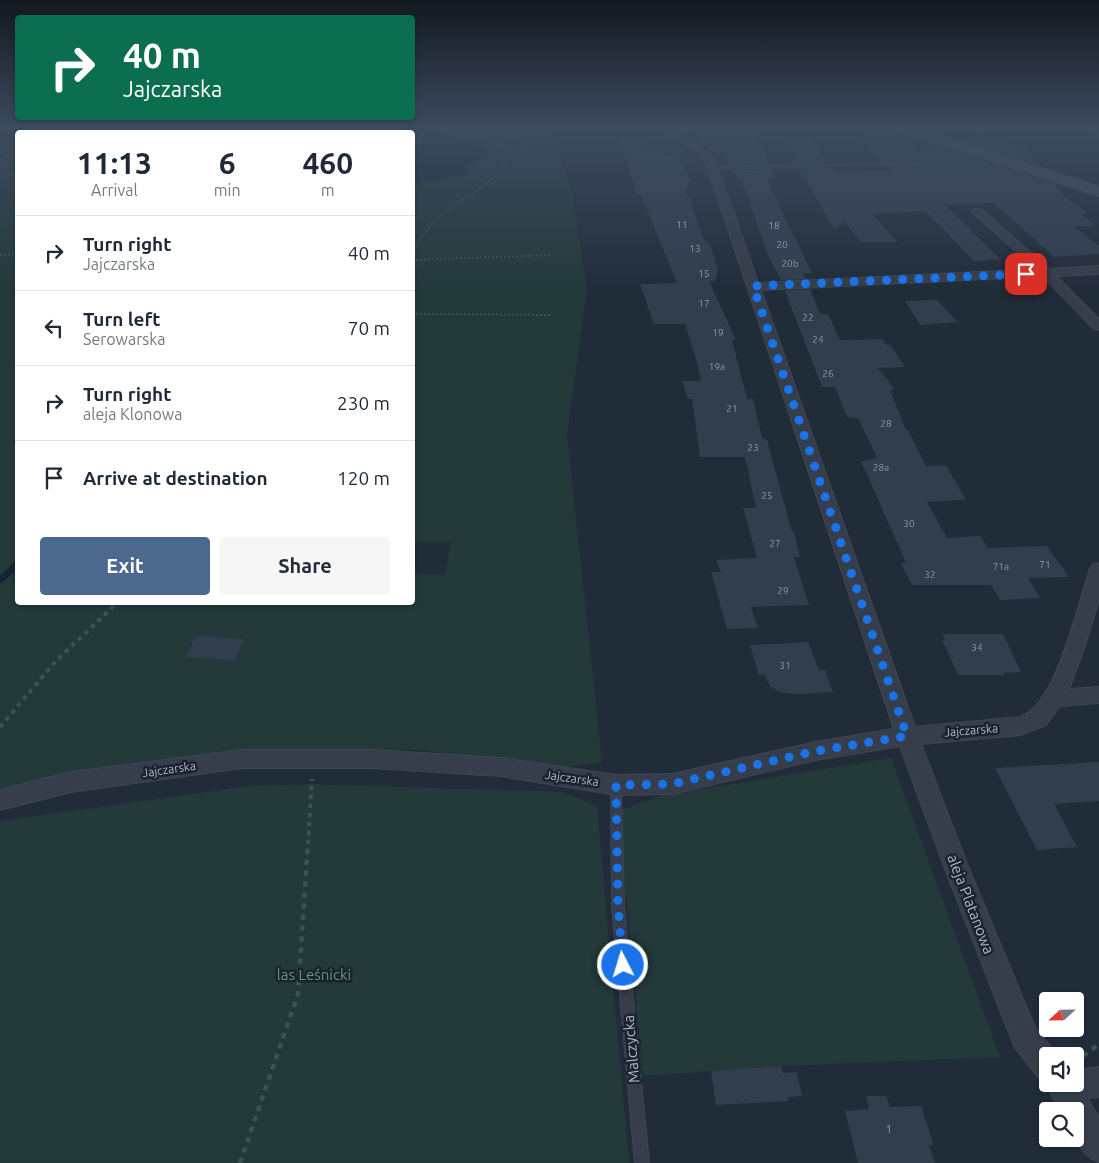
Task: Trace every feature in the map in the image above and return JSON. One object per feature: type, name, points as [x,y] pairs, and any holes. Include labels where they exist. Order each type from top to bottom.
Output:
[{"type":"street","name":"aleja Platanowa","points":[[717,183],[907,736],[957,869],[1026,1038],[1039,1055]]},
{"type":"street","points":[[1073,183],[1099,192]]},
{"type":"street","points":[[977,210],[1099,326]]},
{"type":"street","points":[[753,286],[1099,270]]},
{"type":"street","name":"Jajczarska","points":[[0,800],[71,782],[242,759],[373,759],[501,767],[616,785],[672,784],[816,751],[907,736],[1020,726],[1037,720],[1054,698],[1066,671],[1099,569]]},
{"type":"street","points":[[1054,698],[1099,695]]},
{"type":"street","points":[[1084,1081],[1099,1082]]},
{"type":"street","name":"aleja Platanowa","points":[[1065,1092],[1099,1147]]},
{"type":"lane","name":"Malczycka","points":[[616,785],[618,906],[642,1163]]},
{"type":"path","points":[[415,249],[422,234],[437,217],[487,183]]},
{"type":"path","points":[[0,255],[15,254]]},
{"type":"path","points":[[415,260],[552,255]]},
{"type":"path","points":[[415,314],[551,315]]},
{"type":"path","points":[[0,727],[56,661],[115,605]]},
{"type":"path","points":[[240,1163],[298,994],[310,784],[318,759]]},
{"type":"path","points":[[1084,1056],[1099,1044]]},
{"type":"green space","points":[[0,183],[15,183],[15,605],[415,605],[415,574],[445,575],[451,542],[415,542],[415,184],[569,183],[572,190],[587,290],[567,435],[602,762],[552,769],[505,760],[420,750],[317,749],[237,752],[0,795]]},
{"type":"green space","points":[[891,758],[1000,1057],[781,1066],[643,1076],[618,811],[660,796]]},
{"type":"green space","name":"las Leśnicki","points":[[310,784],[562,792],[597,806],[629,1163],[0,1163],[0,821],[249,786]]},
{"type":"building","points":[[633,183],[689,183],[685,192],[693,201],[691,204],[704,240],[710,244],[718,271],[715,281],[709,281],[736,340],[732,340],[747,399],[753,399],[762,437],[767,440],[792,532],[794,532],[800,557],[794,557],[809,605],[751,607],[758,628],[727,629],[711,572],[721,572],[716,560],[757,558],[743,508],[756,508],[745,457],[700,457],[692,399],[688,399],[682,381],[701,381],[697,362],[685,324],[654,324],[640,284],[677,283],[641,195],[637,195]]},
{"type":"building","points":[[741,183],[769,183],[812,273],[803,273],[805,279],[781,280],[767,253],[750,204],[753,205]]},
{"type":"building","points":[[807,183],[1053,183],[1064,196],[1087,213],[1081,214],[1096,226],[1073,226],[1099,246],[1099,254],[1054,257],[994,203],[944,204],[1000,259],[974,261],[925,211],[872,214],[898,242],[860,242],[845,222],[834,229]]},
{"type":"building","points":[[810,289],[820,314],[828,314],[840,340],[883,339],[886,345],[890,344],[905,367],[878,368],[895,390],[890,390],[906,430],[908,430],[926,466],[946,465],[966,500],[927,502],[947,538],[980,536],[988,548],[1047,546],[1069,577],[1028,578],[1040,598],[1000,600],[991,585],[912,585],[901,563],[906,563],[861,461],[877,458],[858,418],[847,417],[835,387],[822,387],[785,291]]},
{"type":"building","points":[[937,300],[958,322],[920,325],[905,301]]},
{"type":"building","points":[[942,634],[1003,634],[1021,672],[1003,673],[1004,675],[958,675],[942,640],[945,640]]},
{"type":"building","points":[[196,636],[244,639],[235,660],[185,657]]},
{"type":"building","points":[[808,642],[819,670],[825,670],[833,692],[795,694],[780,692],[771,687],[764,675],[759,675],[750,645]]},
{"type":"building","points":[[1099,762],[1099,801],[1054,804],[1077,847],[1037,850],[995,768]]},
{"type":"building","points":[[781,1066],[783,1073],[797,1072],[802,1096],[788,1097],[789,1101],[716,1105],[711,1071]]},
{"type":"building","points":[[866,1096],[886,1096],[890,1107],[921,1106],[934,1145],[929,1145],[935,1163],[858,1163],[845,1111],[869,1109]]},
{"type":"waterway","points":[[0,580],[15,566]]},
{"type":"route","points":[[623,965],[618,906],[616,785],[672,784],[816,751],[907,736],[753,286],[1026,274]]}]
